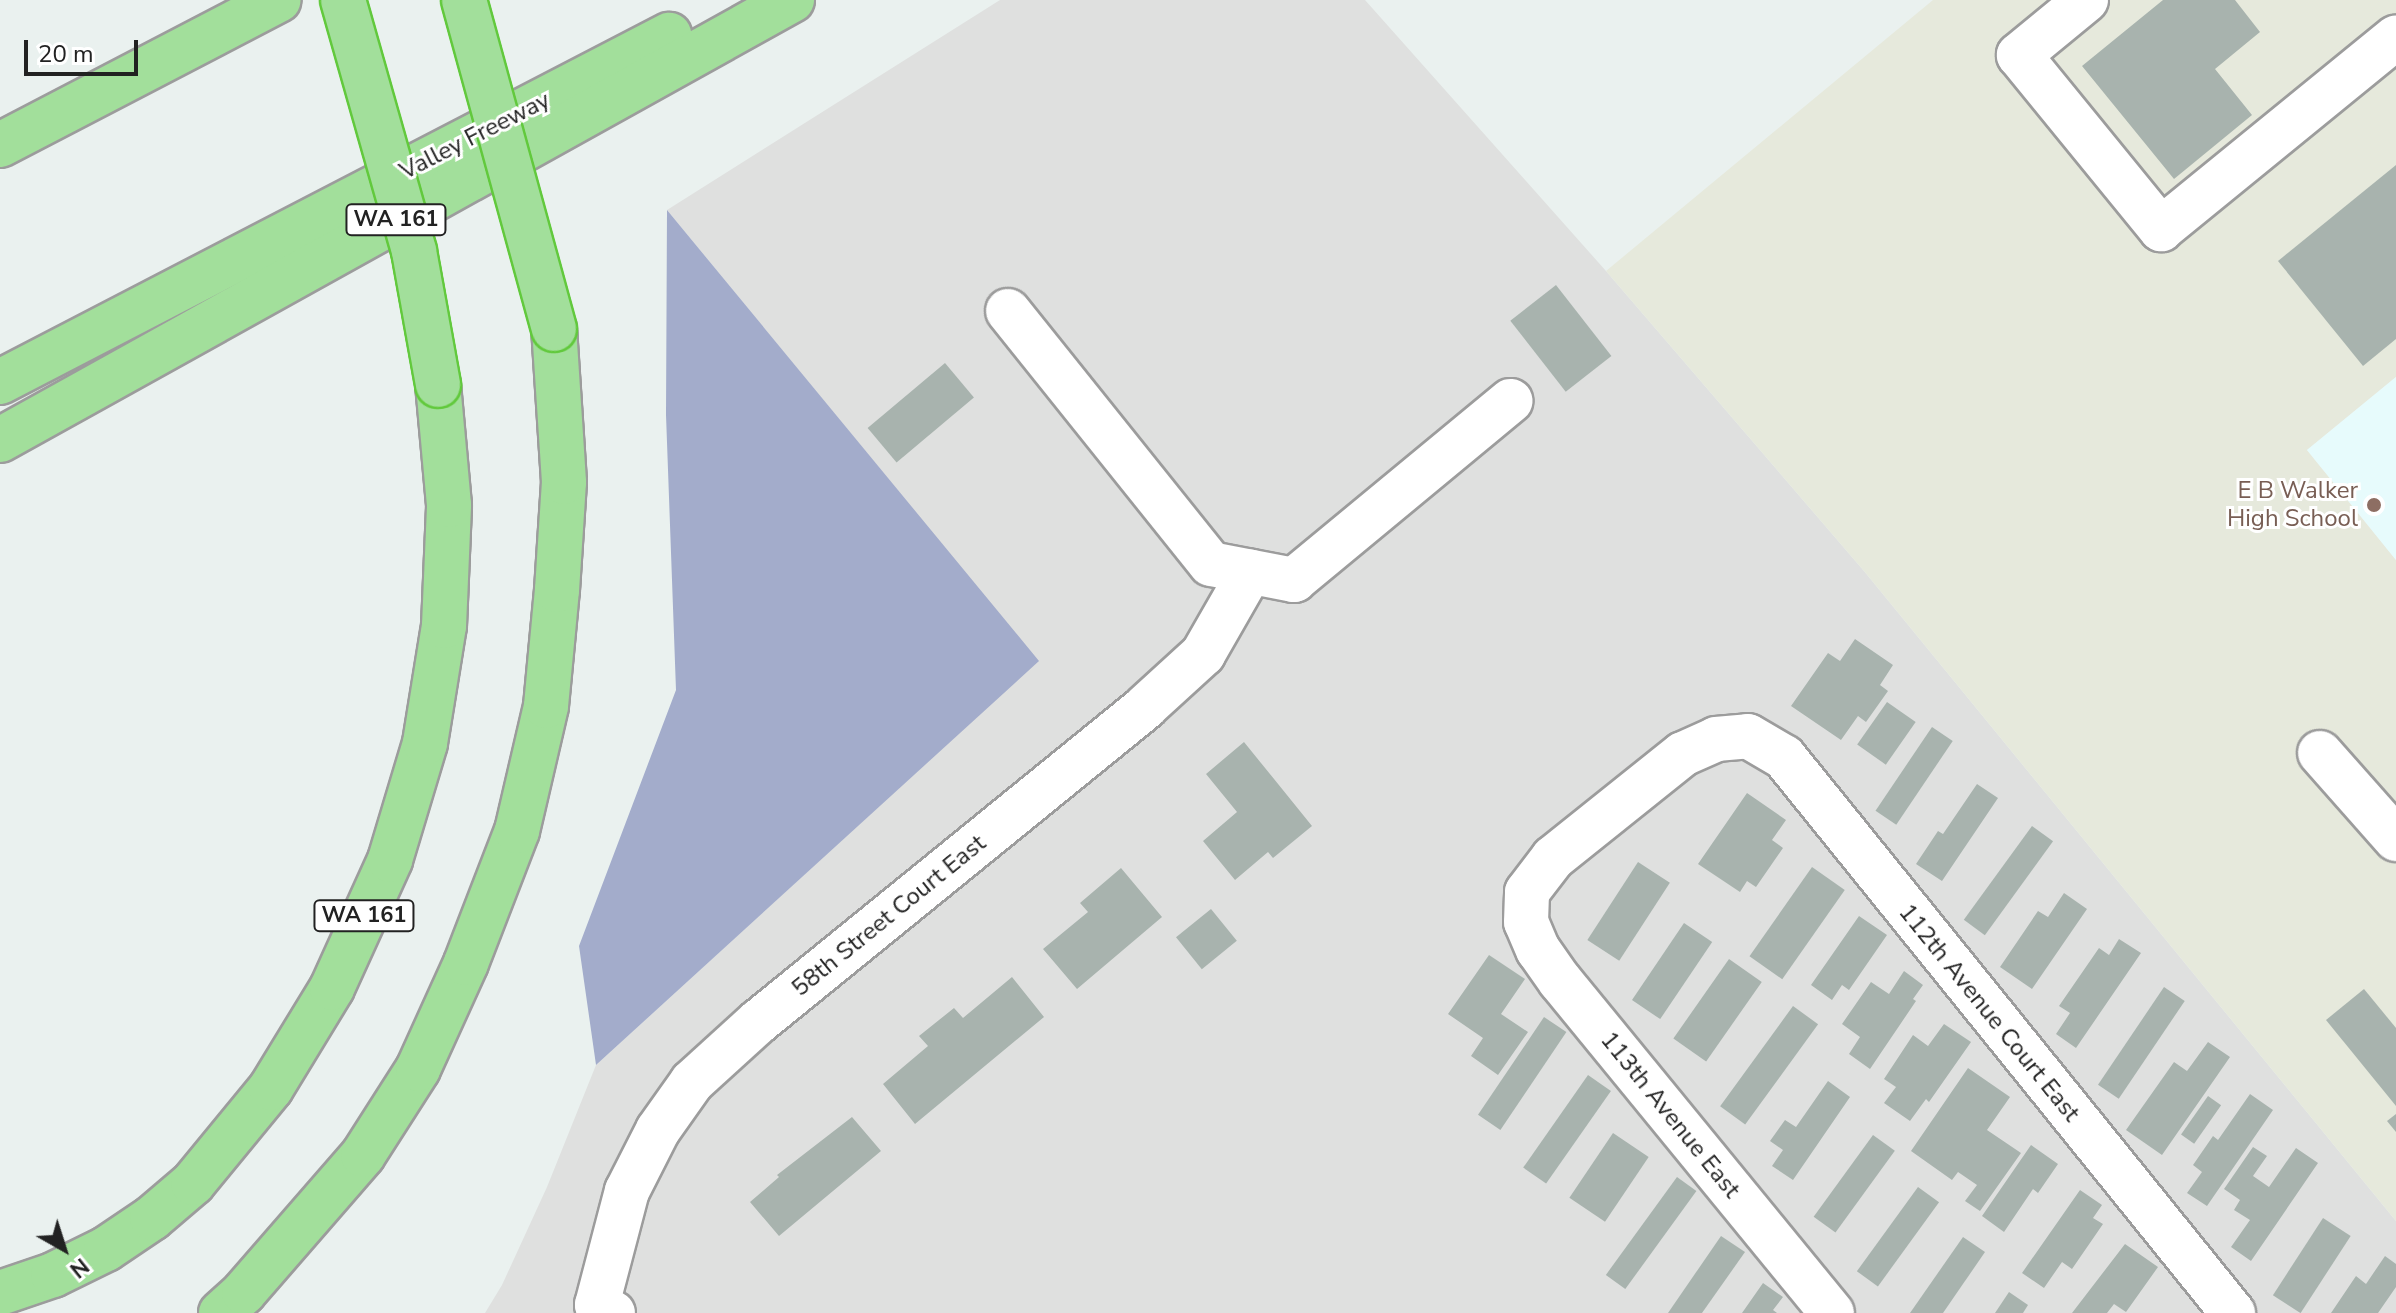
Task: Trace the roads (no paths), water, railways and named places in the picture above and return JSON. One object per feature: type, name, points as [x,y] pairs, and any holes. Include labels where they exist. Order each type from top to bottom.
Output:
[{"type":"highway","points":[[0,145],[278,0]]},
{"type":"highway","name":"WA 161","points":[[0,1293],[53,1275],[106,1249],[152,1218],[193,1183],[271,1088],[332,988],[390,860],[425,743],[444,626],[449,505],[438,385],[414,251],[343,0]]},
{"type":"highway","points":[[221,1313],[244,1292],[363,1155],[418,1069],[466,963],[517,831],[546,706],[564,482],[554,329],[464,0]]},
{"type":"highway","name":"Valley Freeway","points":[[0,382],[737,0]]},
{"type":"highway","name":"WA 161","points":[[0,440],[792,0]]},
{"type":"street","points":[[2086,0],[2019,55],[2161,229],[2396,37]]},
{"type":"street","points":[[1008,311],[1211,564],[1294,580],[1510,401]]},
{"type":"street","name":"58th Street Court East","points":[[605,1309],[627,1191],[658,1130],[692,1082],[758,1022],[1145,707],[1203,654],[1250,572]]},
{"type":"street","name":"113th Avenue East","points":[[1731,736],[1716,739],[1683,754],[1553,858],[1532,882],[1524,909],[1533,940],[1560,981],[1832,1313]]},
{"type":"street","name":"112th Avenue Court East","points":[[1731,736],[1748,736],[1784,757],[2233,1313]]},
{"type":"street","points":[[2320,753],[2396,839]]},
{"type":"place","name":"E B Walker High School","points":[[2374,505]]}]
